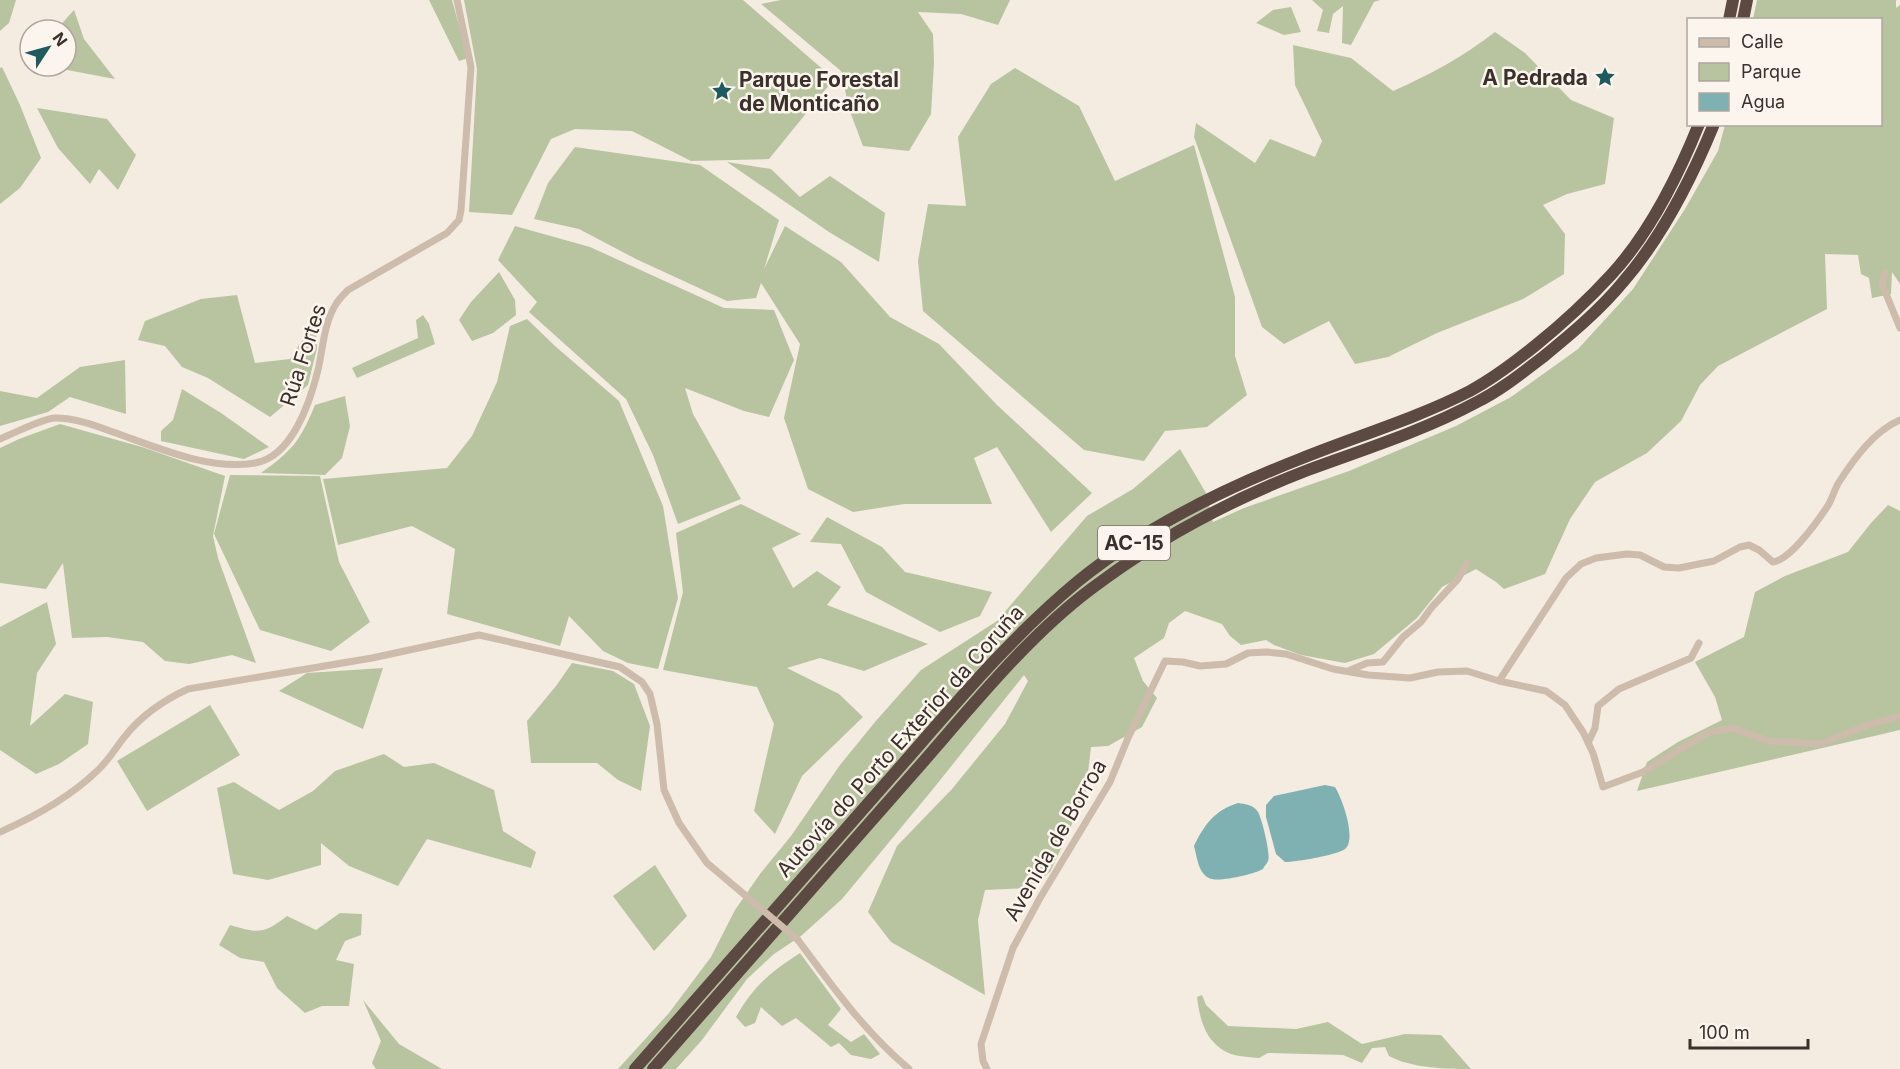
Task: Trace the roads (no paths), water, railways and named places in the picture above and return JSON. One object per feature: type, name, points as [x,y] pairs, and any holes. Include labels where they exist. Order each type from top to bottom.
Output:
[{"type":"highway","points":[[1729,18],[1733,0]]},
{"type":"highway","points":[[1743,18],[1747,0]]},
{"type":"highway","name":"Autovía do Porto Exterior da Coruña","points":[[635,1069],[976,680],[1038,616],[1081,579],[1159,525],[1210,498],[1300,459],[1410,419],[1472,390],[1506,368],[1560,325],[1613,273],[1652,220],[1686,158],[1698,126]]},
{"type":"highway","name":"Autovía do Porto Exterior da Coruña","points":[[653,1069],[979,699],[1047,626],[1089,590],[1166,537],[1196,521],[1227,505],[1305,472],[1415,431],[1478,402],[1514,380],[1570,335],[1623,282],[1663,228],[1698,163],[1713,126]]},
{"type":"street","name":"Rúa Fortes","points":[[0,439],[53,418],[83,421],[181,455],[226,464],[245,465],[264,461],[282,448],[296,432],[317,372],[325,334],[337,302],[348,290],[447,233],[459,220],[471,67],[457,0]]},
{"type":"street","points":[[1885,273],[1882,284],[1900,328]]},
{"type":"street","points":[[1499,681],[1566,578],[1581,564],[1596,558],[1627,554],[1640,555],[1664,567],[1679,568],[1714,561],[1749,545],[1773,562],[1778,561],[1787,556],[1816,522],[1828,506],[1838,484],[1878,434],[1900,420]]},
{"type":"street","points":[[1347,671],[1367,663],[1383,662],[1403,637],[1421,622],[1458,579],[1467,563]]},
{"type":"street","points":[[0,832],[35,815],[79,786],[99,770],[138,721],[164,701],[188,689],[372,658],[479,635],[620,667],[642,682],[650,694],[657,724],[664,790],[679,823],[707,863],[798,940],[843,1002],[886,1050],[909,1069]]},
{"type":"street","points":[[1588,742],[1595,728],[1599,706],[1619,689],[1691,658],[1700,643]]},
{"type":"street","name":"Avenida de Borroa","points":[[987,1069],[983,1061],[981,1044],[1013,948],[1110,782],[1128,738],[1165,661],[1200,666],[1226,664],[1248,653],[1266,651],[1286,654],[1334,669],[1410,678],[1438,672],[1467,671],[1499,681],[1546,691],[1565,705],[1588,742],[1603,787],[1643,772],[1707,733],[1732,728],[1769,741],[1820,744],[1868,725],[1900,716]]},
{"type":"water","points":[[1325,785],[1335,787],[1341,800],[1349,828],[1348,844],[1345,849],[1334,854],[1285,862],[1276,854],[1266,817],[1266,805],[1274,796]]},
{"type":"water","points":[[1238,803],[1252,806],[1258,812],[1264,829],[1268,862],[1263,869],[1252,873],[1227,879],[1209,878],[1200,868],[1194,846],[1211,819]]},
{"type":"place","name":"A Pedrada","points":[[1605,77]]},
{"type":"place","name":"Parque Forestal de Monticaño","points":[[722,91]]}]
